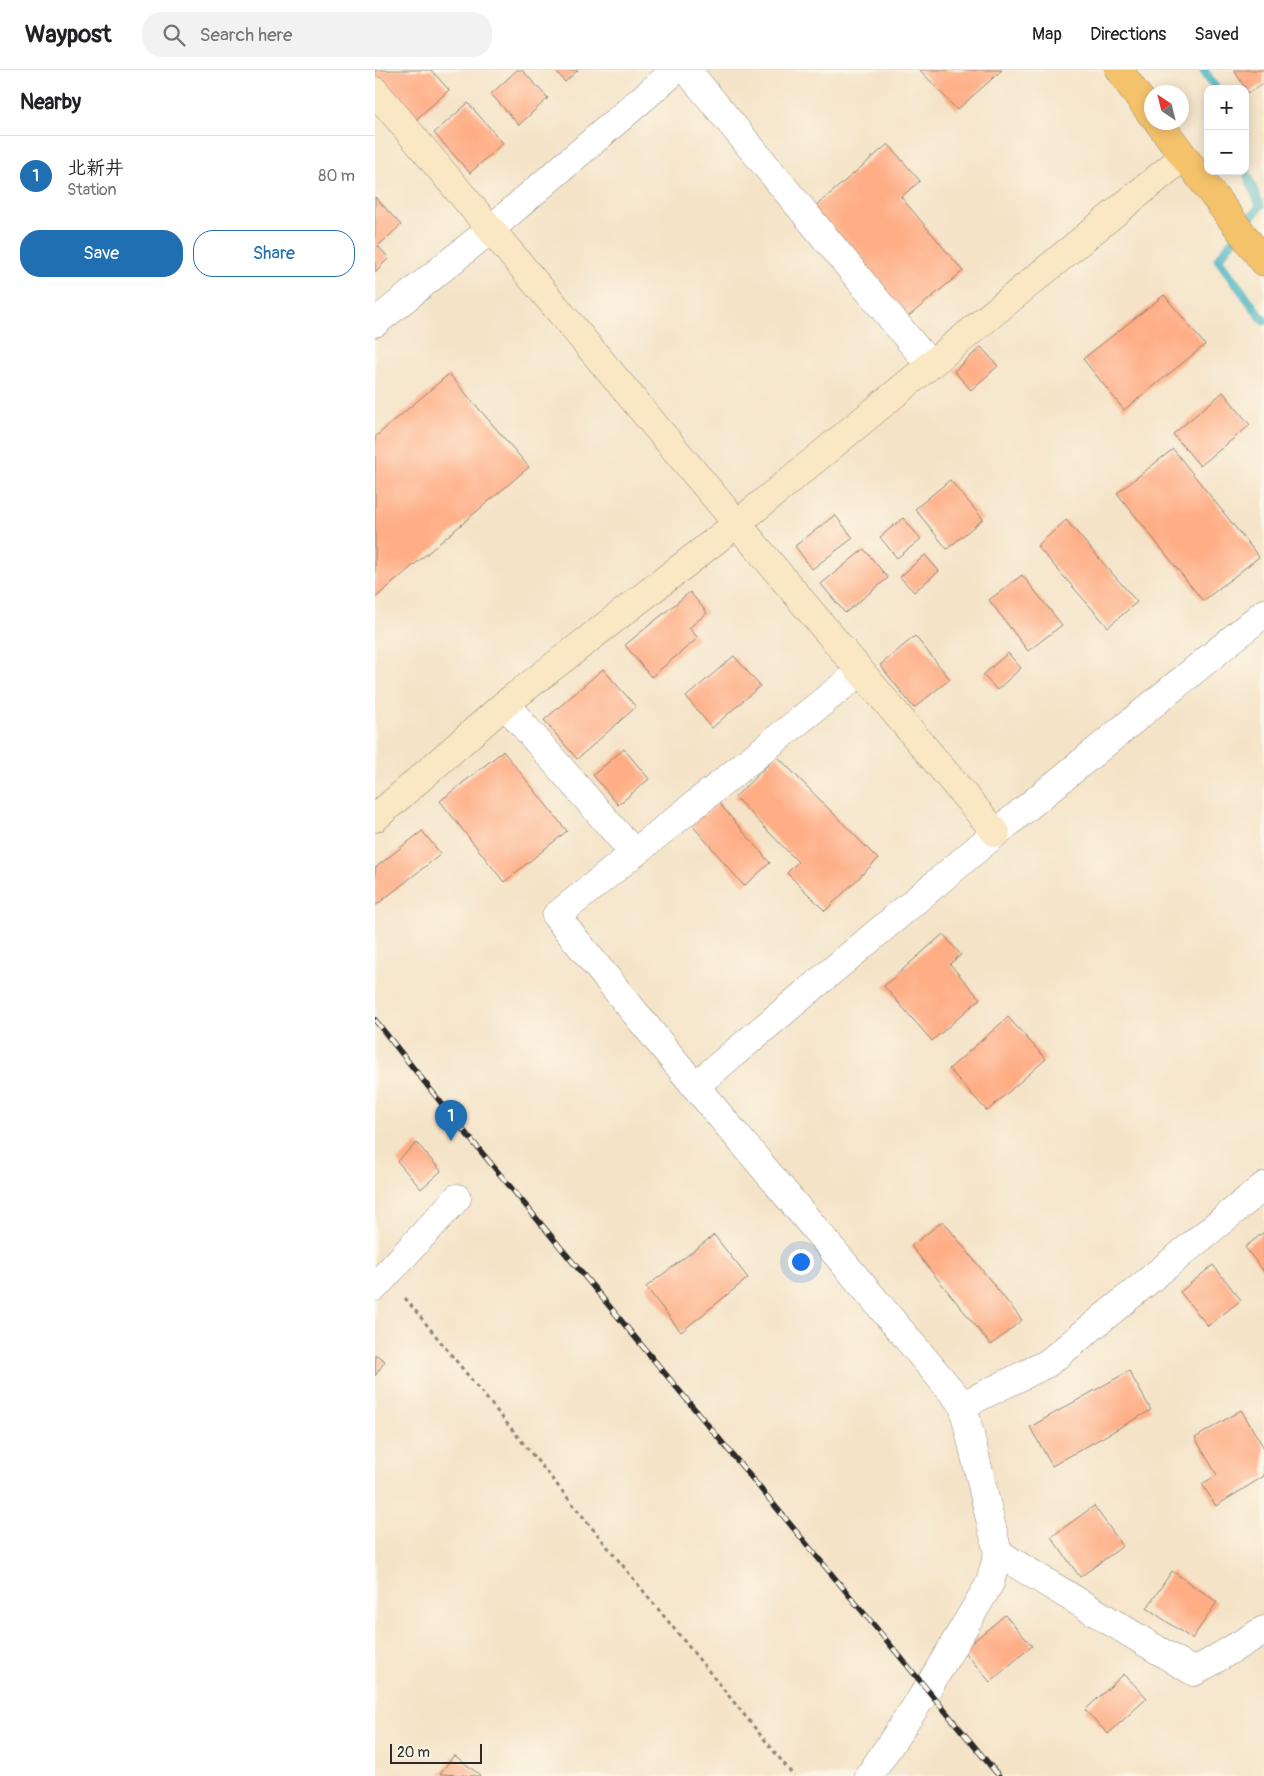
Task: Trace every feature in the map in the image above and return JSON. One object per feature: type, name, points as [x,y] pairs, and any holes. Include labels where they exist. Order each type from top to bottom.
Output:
[{"type":"highway","points":[[1119,70],[1144,104]]},
{"type":"highway","points":[[1164,130],[1264,262]]},
{"type":"street","points":[[375,323],[492,228],[676,70]]},
{"type":"street","points":[[687,70],[930,365]]},
{"type":"street","points":[[375,91],[492,228],[996,833]]},
{"type":"street","points":[[375,818],[505,704],[738,523],[1183,157]]},
{"type":"street","points":[[695,1086],[996,833],[1264,613]]},
{"type":"street","points":[[860,672],[555,916],[963,1405],[998,1552],[990,1583],[928,1688],[869,1776]]},
{"type":"street","points":[[505,704],[633,852]]},
{"type":"street","points":[[963,1405],[1048,1363],[1264,1186]]},
{"type":"street","points":[[379,1274],[457,1198]]},
{"type":"street","points":[[998,1552],[1194,1672],[1264,1630]]},
{"type":"path","points":[[379,1274],[794,1776]]},
{"type":"building","points":[[375,70],[431,70],[449,90],[413,122],[375,80]]},
{"type":"building","points":[[517,70],[522,70],[548,98],[519,125],[491,94]]},
{"type":"building","points":[[555,70],[578,70],[565,82]]},
{"type":"building","points":[[920,70],[1002,70],[957,110]]},
{"type":"building","points":[[1234,70],[1264,70],[1264,83],[1249,92],[1249,85],[1243,85]]},
{"type":"building","points":[[468,103],[503,143],[470,173],[434,133]]},
{"type":"building","points":[[888,144],[920,181],[901,197],[963,271],[903,321],[810,211]]},
{"type":"building","points":[[375,197],[401,225],[378,246],[389,258],[375,272]]},
{"type":"building","points":[[1164,295],[1205,345],[1124,410],[1083,359]]},
{"type":"building","points":[[981,347],[998,366],[971,390],[954,371]]},
{"type":"building","points":[[449,374],[529,467],[375,598],[375,437]]},
{"type":"building","points":[[1223,392],[1250,425],[1200,466],[1173,434]]},
{"type":"building","points":[[1173,449],[1259,557],[1203,601],[1117,493]]},
{"type":"building","points":[[950,480],[983,519],[947,549],[915,509]]},
{"type":"building","points":[[835,515],[853,538],[812,569],[795,546]]},
{"type":"building","points":[[903,518],[921,539],[897,558],[880,537]]},
{"type":"building","points":[[1066,520],[1137,602],[1108,627],[1037,546]]},
{"type":"building","points":[[864,549],[888,578],[845,613],[821,584]]},
{"type":"building","points":[[925,555],[939,571],[914,592],[900,577]]},
{"type":"building","points":[[1022,575],[1062,625],[1028,651],[989,600]]},
{"type":"building","points":[[690,592],[707,613],[689,628],[698,638],[651,677],[625,645]]},
{"type":"building","points":[[915,636],[950,679],[914,708],[880,665]]},
{"type":"building","points":[[1008,653],[1021,668],[997,690],[983,675]]},
{"type":"building","points":[[734,656],[760,686],[712,728],[686,697]]},
{"type":"building","points":[[603,669],[636,707],[577,759],[544,720]]},
{"type":"building","points":[[624,749],[649,779],[618,805],[593,775]]},
{"type":"building","points":[[503,751],[567,831],[504,882],[440,801]]},
{"type":"building","points":[[777,756],[878,859],[825,911],[787,873],[798,862],[735,797]]},
{"type":"building","points":[[719,803],[770,863],[744,886],[692,825]]},
{"type":"building","points":[[422,831],[441,854],[375,906],[375,868]]},
{"type":"building","points":[[943,934],[961,955],[950,964],[980,999],[932,1041],[884,986]]},
{"type":"building","points":[[1008,1017],[1046,1059],[987,1111],[949,1069]]},
{"type":"building","points":[[417,1143],[441,1171],[421,1189],[397,1161]]},
{"type":"building","points":[[943,1221],[1022,1320],[991,1345],[911,1246]]},
{"type":"building","points":[[1264,1232],[1264,1272],[1245,1247]]},
{"type":"building","points":[[714,1235],[748,1278],[681,1332],[646,1287]]},
{"type":"building","points":[[1213,1265],[1241,1300],[1208,1326],[1180,1292]]},
{"type":"building","points":[[375,1354],[385,1361],[375,1376]]},
{"type":"building","points":[[1129,1371],[1151,1410],[1052,1466],[1030,1427]]},
{"type":"building","points":[[1241,1410],[1264,1448],[1264,1476],[1216,1506],[1202,1484],[1217,1475],[1195,1438]]},
{"type":"building","points":[[1094,1506],[1123,1546],[1080,1577],[1051,1537]]},
{"type":"building","points":[[1172,1571],[1217,1602],[1192,1639],[1147,1608]]},
{"type":"building","points":[[1005,1615],[1032,1646],[990,1682],[963,1650]]},
{"type":"building","points":[[1124,1674],[1147,1698],[1108,1734],[1085,1710]]},
{"type":"building","points":[[454,1755],[480,1775],[440,1774]]},
{"type":"waterway","points":[[1204,70],[1213,85]]},
{"type":"waterway","points":[[1247,175],[1260,206],[1218,259],[1264,321]]},
{"type":"railway","points":[[375,1020],[454,1119],[999,1776]]},
{"type":"place","name":"北新井","points":[[451,1141]]}]
